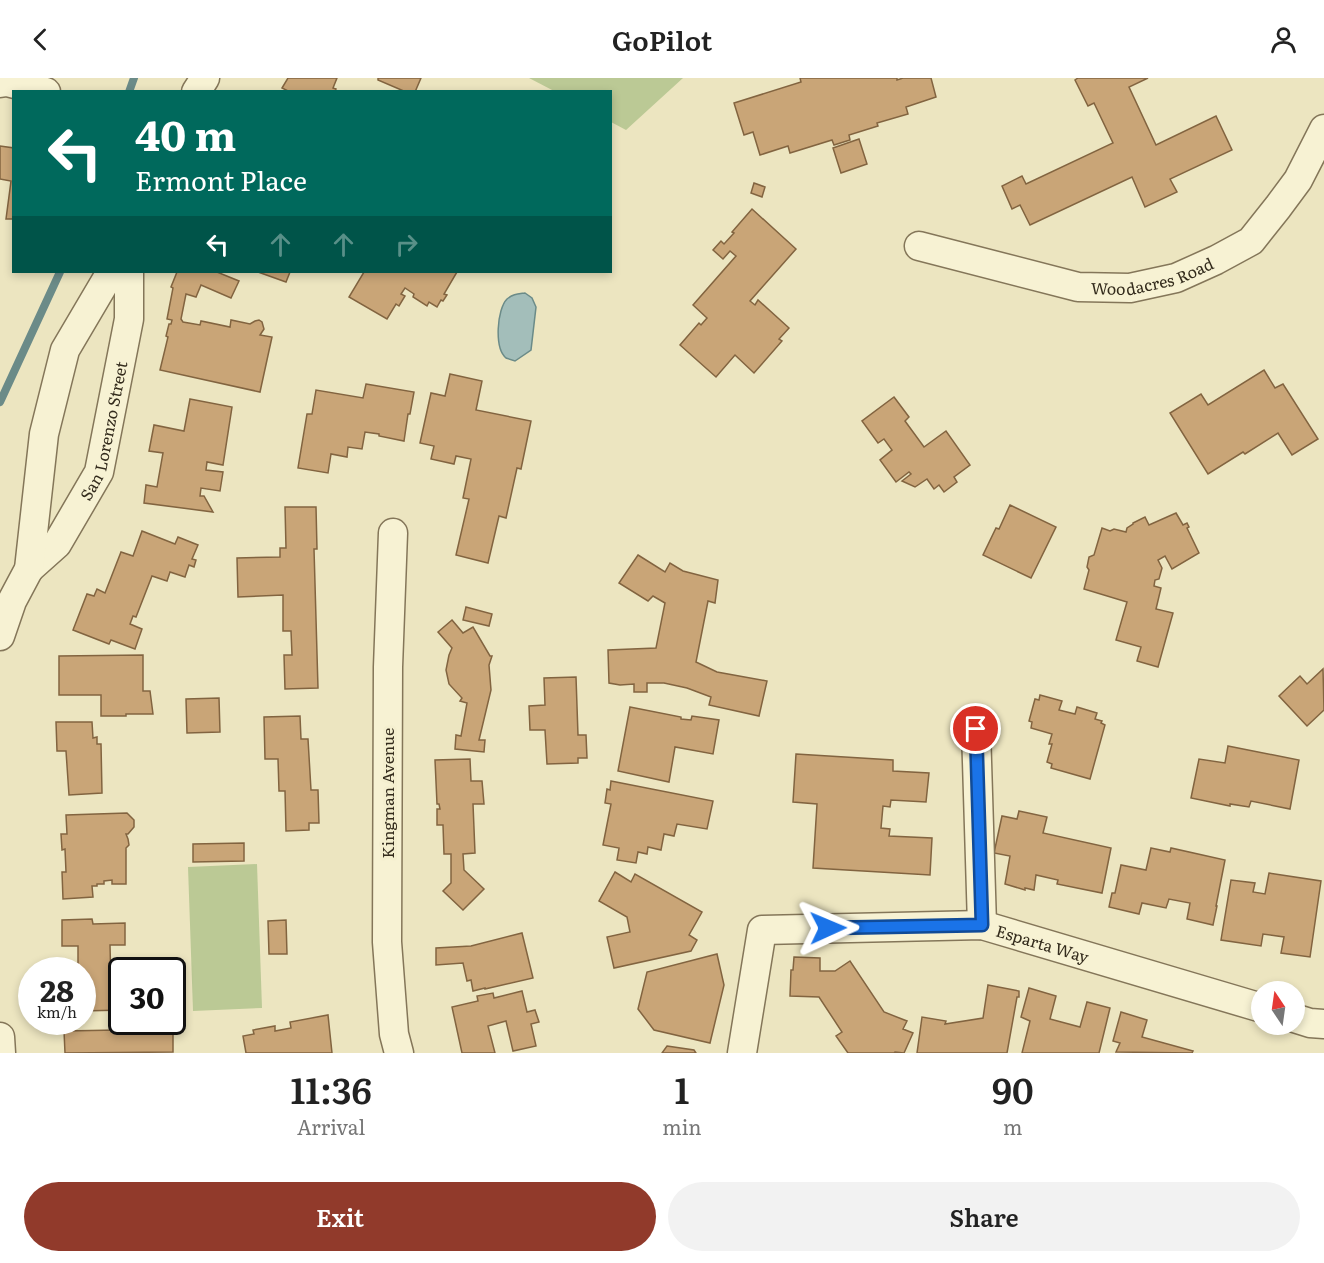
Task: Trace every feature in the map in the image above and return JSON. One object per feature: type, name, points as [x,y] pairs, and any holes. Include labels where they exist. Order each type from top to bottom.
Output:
[{"type":"street","points":[[0,83],[7,82],[38,90]]},
{"type":"street","name":"Woodacres Road","points":[[919,246],[1078,287],[1130,288],[1176,278],[1216,261],[1251,241],[1298,180],[1324,129]]},
{"type":"street","name":"San Lorenzo Street","points":[[0,636],[12,602],[29,568],[44,434],[65,350],[110,273]]},
{"type":"street","name":"San Lorenzo Street","points":[[29,568],[57,544],[99,472],[129,319],[129,273]]},
{"type":"street","name":"Kingman Avenue","points":[[393,532],[388,667],[387,942],[394,1034],[399,1053]]},
{"type":"street","points":[[976,729],[982,925]]},
{"type":"street","name":"Esparta Way","points":[[741,1053],[762,930],[982,925],[1251,1005]]},
{"type":"street","points":[[1305,1021],[1324,1024]]},
{"type":"street","points":[[0,1037],[1,1053]]},
{"type":"green space","points":[[529,78],[683,78],[626,130],[612,123],[612,90],[552,90]]},
{"type":"green space","points":[[257,864],[262,1008],[193,1011],[188,867]]},
{"type":"water","points":[[525,293],[532,298],[536,307],[531,350],[515,361],[506,358],[502,353],[498,338],[499,319],[507,299],[513,295]]},
{"type":"building","points":[[288,78],[337,78],[333,88],[336,90],[286,90],[282,88]]},
{"type":"building","points":[[378,78],[421,78],[416,90],[401,90]]},
{"type":"building","points":[[800,78],[897,78],[897,80],[931,78],[936,97],[906,107],[908,114],[877,123],[878,126],[849,135],[850,140],[834,145],[832,140],[790,153],[788,146],[760,155],[753,132],[744,135],[734,103],[801,82]]},
{"type":"building","points":[[1078,78],[1148,78],[1129,87],[1156,145],[1216,116],[1232,150],[1170,179],[1177,192],[1145,207],[1132,177],[1030,225],[1020,205],[1012,209],[1002,186],[1022,176],[1026,184],[1113,143],[1094,103],[1088,106],[1075,80]]},
{"type":"building","points":[[859,139],[867,164],[841,173],[833,148]]},
{"type":"building","points":[[0,146],[12,148],[12,219],[6,219],[11,181],[0,179]]},
{"type":"building","points":[[754,183],[765,187],[762,197],[751,193]]},
{"type":"building","points":[[752,209],[796,249],[750,301],[755,305],[758,300],[789,328],[779,339],[782,341],[754,373],[735,355],[716,377],[680,345],[699,323],[701,325],[707,318],[693,305],[736,256],[730,251],[723,259],[713,250],[721,241],[724,244]]},
{"type":"building","points":[[177,273],[219,273],[239,281],[231,298],[201,285],[196,297],[186,294],[181,319],[183,322],[200,325],[201,321],[230,327],[231,320],[250,324],[259,320],[262,322],[264,329],[260,335],[272,337],[260,392],[160,370],[168,337],[166,336],[172,320],[167,319],[173,288],[171,287]]},
{"type":"building","points":[[261,273],[290,273],[286,282]]},
{"type":"building","points":[[363,273],[456,273],[444,294],[447,295],[437,307],[429,302],[427,306],[413,297],[414,294],[405,288],[401,294],[405,296],[399,306],[396,304],[387,319],[349,297]]},
{"type":"building","points":[[1264,370],[1275,388],[1283,384],[1318,439],[1292,455],[1278,433],[1208,474],[1170,413],[1201,394],[1208,405]]},
{"type":"building","points":[[450,374],[482,381],[476,410],[531,421],[521,469],[517,468],[506,518],[499,516],[488,563],[456,555],[469,499],[463,498],[471,459],[456,456],[454,464],[431,459],[434,446],[420,443],[431,393],[445,396]]},
{"type":"building","points":[[366,384],[414,392],[404,441],[365,432],[362,449],[348,447],[347,457],[331,454],[328,473],[298,468],[307,414],[312,414],[316,390],[363,398]]},
{"type":"building","points":[[894,397],[909,417],[905,421],[924,447],[946,431],[970,465],[954,477],[957,482],[944,492],[939,485],[934,489],[927,479],[915,487],[902,481],[911,474],[909,472],[896,482],[880,460],[892,450],[884,439],[878,443],[862,421]]},
{"type":"building","points":[[190,399],[232,407],[223,465],[207,462],[206,470],[223,472],[220,491],[201,488],[200,496],[204,496],[213,512],[144,503],[146,485],[157,487],[163,453],[149,451],[154,425],[184,431]]},
{"type":"building","points":[[1010,505],[1056,527],[1031,578],[983,555]]},
{"type":"building","points":[[285,507],[316,507],[317,549],[314,549],[318,688],[285,689],[284,655],[292,655],[291,631],[283,631],[283,595],[238,597],[237,558],[280,557],[280,548],[286,548]]},
{"type":"building","points":[[1176,513],[1183,525],[1187,523],[1189,527],[1187,528],[1199,553],[1172,569],[1165,556],[1158,560],[1162,568],[1154,586],[1161,588],[1156,609],[1173,613],[1158,667],[1137,661],[1141,647],[1116,640],[1127,602],[1084,589],[1089,570],[1087,567],[1089,557],[1094,555],[1102,528],[1126,532],[1133,523],[1145,517],[1149,525]]},
{"type":"building","points":[[142,531],[175,544],[178,537],[198,545],[192,559],[196,560],[194,567],[189,565],[185,577],[170,572],[167,581],[152,576],[136,617],[133,616],[130,624],[142,629],[135,649],[111,640],[109,644],[73,630],[87,594],[94,596],[97,589],[105,593],[121,552],[133,556]]},
{"type":"building","points":[[638,555],[665,572],[670,563],[683,571],[718,580],[715,603],[708,601],[696,662],[717,672],[767,681],[759,716],[709,705],[711,697],[687,688],[664,683],[647,683],[647,692],[634,692],[634,684],[609,683],[608,650],[656,648],[665,603],[653,596],[648,601],[619,583]]},
{"type":"building","points":[[466,607],[492,614],[489,626],[463,620]]},
{"type":"building","points":[[452,620],[463,633],[473,627],[492,656],[489,665],[491,690],[479,740],[485,740],[484,752],[455,749],[456,735],[461,736],[467,703],[460,701],[462,698],[449,684],[446,670],[452,648],[438,632]]},
{"type":"building","points":[[143,655],[143,691],[150,691],[153,714],[101,716],[101,695],[59,695],[59,656]]},
{"type":"building","points":[[1323,669],[1324,710],[1307,726],[1279,696],[1300,676],[1307,684]]},
{"type":"building","points":[[576,677],[578,735],[586,735],[587,758],[578,758],[578,763],[547,764],[545,730],[530,730],[529,706],[545,705],[544,678]]},
{"type":"building","points":[[1040,695],[1062,701],[1059,710],[1075,714],[1077,707],[1097,713],[1095,719],[1102,721],[1101,723],[1105,725],[1090,779],[1051,768],[1052,764],[1047,762],[1052,734],[1031,728],[1032,722],[1029,721],[1035,699],[1039,700]]},
{"type":"building","points":[[219,698],[220,732],[187,733],[186,699]]},
{"type":"building","points":[[630,707],[681,717],[681,719],[691,720],[692,716],[719,720],[713,754],[675,747],[669,782],[618,771]]},
{"type":"building","points":[[300,716],[301,739],[308,739],[311,790],[318,790],[319,823],[309,823],[309,830],[286,831],[285,791],[279,791],[278,759],[265,759],[264,717]]},
{"type":"building","points":[[56,722],[92,722],[93,738],[97,737],[97,744],[101,744],[102,793],[69,795],[66,751],[57,751]]},
{"type":"building","points":[[1228,746],[1299,760],[1290,809],[1251,801],[1249,807],[1230,804],[1230,806],[1191,798],[1199,759],[1225,763]]},
{"type":"building","points":[[796,754],[893,760],[893,771],[929,773],[926,802],[891,800],[890,807],[883,806],[881,828],[890,829],[889,836],[932,838],[930,875],[813,868],[817,804],[793,802]]},
{"type":"building","points":[[470,759],[471,781],[482,781],[484,804],[473,804],[475,853],[463,854],[464,870],[484,889],[463,910],[443,891],[451,883],[451,854],[444,854],[443,825],[437,825],[437,809],[440,809],[437,804],[435,760]]},
{"type":"building","points":[[611,781],[713,801],[707,829],[677,824],[674,836],[664,834],[661,850],[648,847],[647,854],[638,852],[636,863],[617,860],[619,848],[603,845],[611,804],[605,803]]},
{"type":"building","points":[[1019,811],[1047,817],[1043,833],[1111,848],[1102,893],[1057,884],[1058,880],[1036,875],[1034,890],[1025,888],[1025,890],[1005,884],[1010,856],[994,853],[1002,816],[1017,819]]},
{"type":"building","points":[[127,813],[134,820],[134,827],[126,834],[129,845],[126,848],[126,884],[112,884],[112,880],[104,881],[104,884],[92,886],[93,897],[63,899],[62,872],[66,872],[65,849],[62,850],[61,834],[67,834],[66,815]]},
{"type":"building","points":[[244,843],[244,861],[193,862],[193,844]]},
{"type":"building","points":[[1151,848],[1170,852],[1171,848],[1225,860],[1213,925],[1187,919],[1190,903],[1169,899],[1166,908],[1142,903],[1139,914],[1109,907],[1112,893],[1115,893],[1121,865],[1146,870]]},
{"type":"building","points":[[615,872],[631,882],[635,874],[702,912],[689,935],[697,940],[691,951],[614,968],[607,937],[630,932],[627,917],[599,901]]},
{"type":"building","points":[[1269,873],[1321,881],[1310,957],[1281,953],[1284,937],[1263,934],[1261,946],[1221,940],[1231,880],[1255,883],[1253,892],[1265,894]]},
{"type":"building","points":[[92,919],[93,924],[125,923],[125,945],[110,945],[108,1010],[96,1011],[96,957],[78,957],[78,946],[62,946],[62,920]]},
{"type":"building","points":[[286,920],[287,954],[269,954],[268,921]]},
{"type":"building","points":[[522,933],[533,978],[473,991],[471,980],[467,981],[463,963],[436,965],[436,948],[471,946]]},
{"type":"building","points":[[717,954],[724,985],[710,1043],[654,1030],[638,1009],[647,972]]},
{"type":"building","points":[[794,957],[820,958],[820,971],[835,971],[850,961],[884,1012],[907,1021],[903,1029],[913,1033],[904,1053],[848,1053],[836,1036],[842,1032],[819,997],[790,996]]},
{"type":"building","points":[[988,985],[1019,991],[1007,1053],[917,1053],[922,1017],[946,1021],[945,1024],[983,1018]]},
{"type":"building","points":[[1029,988],[1056,996],[1050,1019],[1080,1027],[1087,1002],[1110,1008],[1099,1053],[1022,1053],[1030,1021],[1021,1017]]},
{"type":"building","points":[[522,991],[527,1012],[535,1010],[539,1022],[531,1024],[536,1046],[513,1051],[506,1021],[488,1026],[495,1053],[462,1053],[452,1007],[478,1001],[477,996],[493,993],[494,998]]},
{"type":"building","points":[[1121,1012],[1147,1020],[1142,1037],[1193,1051],[1192,1053],[1116,1052],[1120,1043],[1113,1041]]},
{"type":"building","points":[[328,1015],[332,1053],[246,1053],[243,1036],[254,1034],[253,1030],[275,1026],[275,1031],[291,1028],[290,1022]]},
{"type":"building","points":[[96,1030],[108,1030],[108,1035],[173,1035],[173,1052],[65,1053],[64,1035],[96,1035]]},
{"type":"building","points":[[667,1046],[694,1050],[696,1053],[662,1053]]},
{"type":"waterway","points":[[130,90],[134,78]]},
{"type":"waterway","points":[[0,402],[60,273]]},
{"type":"route","points":[[828,928],[982,925],[976,729]]}]
